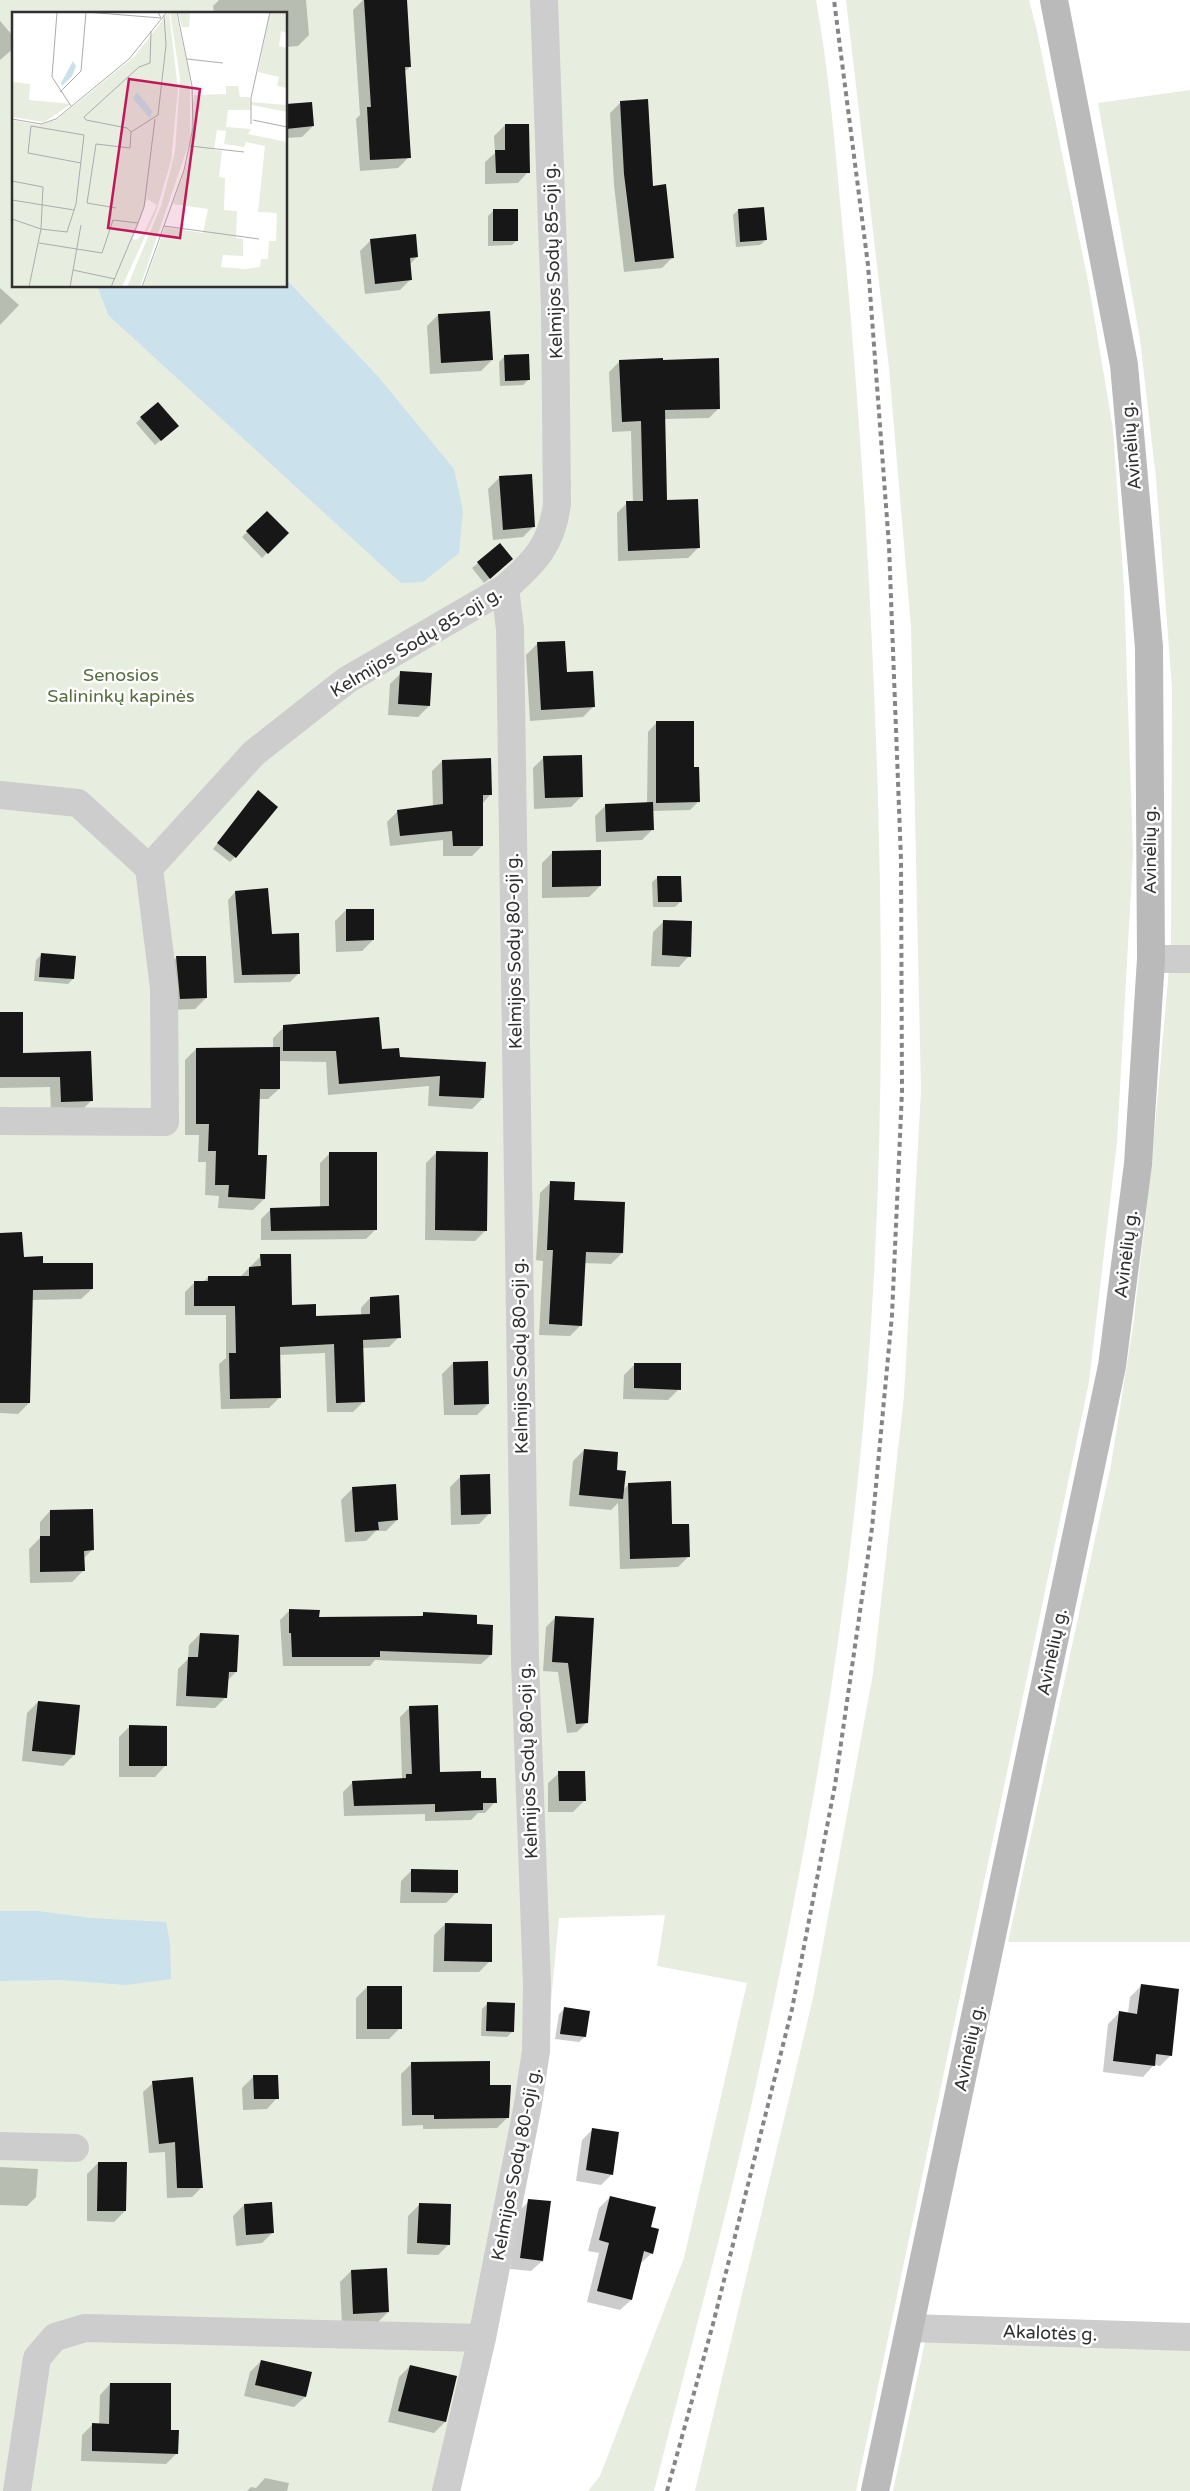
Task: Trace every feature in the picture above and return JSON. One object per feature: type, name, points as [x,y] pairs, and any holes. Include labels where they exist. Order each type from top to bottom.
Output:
[{"type":"main road","name":"Avinėlių g.","points":[[875,2491],[1112,1366],[1138,1164],[1151,959],[1148,647],[1124,365],[1054,0]]},
{"type":"street","name":"Kelmijos Sodų 85-oji g.","points":[[149,868],[254,753],[347,680],[505,588],[526,570],[541,552],[555,524],[557,504],[555,308],[544,0]]},
{"type":"street","name":"Kelmijos Sodų 80-oji g.","points":[[446,2491],[482,2338],[528,2104],[536,2052],[536,1984],[524,1641],[510,638],[505,588]]},
{"type":"street","points":[[0,795],[78,804],[149,868],[164,988],[165,1122],[0,1121]]},
{"type":"street","points":[[1151,959],[1190,959]]},
{"type":"street","points":[[0,2146],[75,2148]]},
{"type":"street","points":[[17,2491],[37,2358],[55,2337],[85,2328],[482,2338]]},
{"type":"street","name":"Akalotės g.","points":[[910,2328],[1190,2337]]},
{"type":"green space","name":"Senosios Salininkų kapinės","points":[[0,0],[816,0],[833,125],[848,283],[866,528],[877,767],[881,1009],[880,1129],[868,1369],[848,1567],[826,1723],[783,1957],[750,2111],[654,2491],[588,2491],[600,2476],[684,2258],[747,1983],[657,1966],[665,1915],[559,1918],[543,2084],[460,2491],[0,2491]]},
{"type":"green space","points":[[846,0],[1029,0],[1037,31],[1089,286],[1113,429],[1124,587],[1133,854],[1117,1142],[1089,1382],[856,2491],[695,2491],[813,1998],[873,1674],[904,1396],[921,1091],[911,627],[889,368]]},
{"type":"green space","points":[[1190,90],[1190,1942],[1008,1942],[1111,1465],[1133,1326],[1151,1171],[1171,946],[1172,688],[1156,478],[1140,339],[1098,103]]},
{"type":"green space","points":[[925,2342],[1190,2349],[1190,2491],[893,2491]]},
{"type":"water","points":[[288,281],[376,374],[454,469],[463,511],[459,553],[423,582],[401,583],[108,315],[98,288],[288,288]]},
{"type":"water","points":[[0,1911],[38,1911],[90,1918],[166,1922],[170,1943],[171,1979],[126,1985],[62,1980],[0,1981]]},
{"type":"building","points":[[364,0],[407,0],[411,67],[405,67],[411,158],[370,160],[367,107],[371,107]]},
{"type":"building","points":[[648,99],[653,186],[666,184],[674,258],[635,262],[624,174],[620,101]]},
{"type":"building","points":[[312,102],[314,126],[288,129],[288,104]]},
{"type":"building","points":[[505,124],[529,124],[530,173],[496,173],[495,150],[505,150]]},
{"type":"building","points":[[764,207],[767,240],[740,242],[738,209]]},
{"type":"building","points":[[493,209],[518,209],[518,241],[493,241]]},
{"type":"building","points":[[416,234],[418,257],[410,258],[412,280],[375,284],[370,239]]},
{"type":"building","points":[[490,311],[493,360],[441,363],[438,314]]},
{"type":"building","points":[[529,354],[530,380],[505,381],[504,355]]},
{"type":"building","points":[[663,358],[663,360],[719,358],[720,409],[665,410],[667,500],[698,499],[700,548],[628,551],[626,501],[643,501],[641,421],[622,422],[619,360]]},
{"type":"building","points":[[158,402],[179,426],[161,441],[140,417]]},
{"type":"building","points":[[532,474],[535,527],[503,530],[499,476]]},
{"type":"building","points":[[267,511],[289,533],[268,554],[246,531]]},
{"type":"building","points":[[500,543],[513,559],[490,579],[477,562]]},
{"type":"building","points":[[565,641],[567,672],[593,671],[595,707],[541,710],[537,642]]},
{"type":"building","points":[[400,671],[432,673],[430,706],[398,704]]},
{"type":"building","points":[[656,721],[694,721],[694,767],[699,767],[700,802],[656,803]]},
{"type":"building","points":[[582,755],[583,797],[545,798],[543,756]]},
{"type":"building","points":[[491,758],[492,795],[483,795],[483,846],[453,846],[452,831],[400,836],[397,810],[443,804],[442,760]]},
{"type":"building","points":[[258,790],[278,807],[236,858],[217,843]]},
{"type":"building","points":[[653,802],[654,830],[606,832],[605,804]]},
{"type":"building","points":[[601,850],[601,886],[552,887],[552,851]]},
{"type":"building","points":[[657,876],[681,876],[682,902],[658,902]]},
{"type":"building","points":[[268,888],[272,934],[299,933],[300,974],[242,975],[235,891]]},
{"type":"building","points":[[346,909],[374,909],[374,940],[346,941]]},
{"type":"building","points":[[663,920],[692,921],[691,957],[662,955]]},
{"type":"building","points":[[41,953],[76,956],[74,979],[39,977]]},
{"type":"building","points":[[176,956],[206,956],[207,998],[180,999]]},
{"type":"building","points":[[0,1012],[23,1012],[23,1053],[91,1051],[93,1101],[61,1102],[60,1077],[0,1077]]},
{"type":"building","points":[[379,1017],[382,1049],[399,1048],[400,1057],[486,1062],[484,1098],[439,1096],[440,1076],[339,1084],[336,1051],[283,1051],[283,1025]]},
{"type":"building","points":[[280,1047],[280,1089],[260,1089],[258,1155],[267,1155],[265,1199],[228,1197],[229,1185],[215,1185],[216,1151],[208,1151],[209,1124],[196,1124],[196,1048]]},
{"type":"building","points":[[436,1151],[488,1152],[487,1231],[435,1230]]},
{"type":"building","points":[[329,1152],[377,1152],[377,1230],[271,1231],[270,1208],[329,1206]]},
{"type":"building","points":[[550,1181],[575,1182],[574,1200],[625,1202],[623,1253],[586,1252],[582,1326],[549,1324],[553,1250],[547,1250]]},
{"type":"building","points":[[22,1232],[24,1257],[43,1256],[43,1263],[93,1263],[93,1289],[33,1290],[30,1403],[0,1403],[0,1233]]},
{"type":"building","points":[[260,1254],[291,1254],[292,1305],[316,1304],[316,1316],[370,1314],[370,1297],[399,1295],[401,1338],[363,1340],[365,1402],[336,1403],[334,1344],[280,1347],[281,1398],[230,1399],[229,1353],[236,1353],[235,1306],[194,1306],[194,1281],[208,1281],[208,1276],[249,1276],[249,1267],[261,1266]]},
{"type":"building","points":[[488,1361],[489,1404],[454,1405],[453,1362]]},
{"type":"building","points":[[634,1363],[681,1363],[681,1390],[634,1388]]},
{"type":"building","points":[[584,1449],[618,1452],[617,1470],[626,1471],[623,1499],[579,1495]]},
{"type":"building","points":[[490,1474],[491,1514],[461,1515],[460,1475]]},
{"type":"building","points":[[671,1481],[672,1524],[689,1524],[690,1557],[630,1559],[628,1483]]},
{"type":"building","points":[[396,1484],[398,1520],[378,1522],[379,1530],[355,1532],[352,1487]]},
{"type":"building","points":[[93,1509],[94,1550],[84,1551],[85,1571],[40,1572],[40,1536],[50,1536],[50,1510]]},
{"type":"building","points":[[289,1609],[320,1610],[319,1617],[423,1616],[423,1612],[477,1615],[477,1624],[493,1625],[492,1655],[380,1651],[380,1657],[292,1657]]},
{"type":"building","points":[[555,1616],[594,1618],[588,1723],[576,1724],[568,1663],[552,1662]]},
{"type":"building","points":[[200,1633],[239,1635],[237,1672],[229,1672],[227,1698],[186,1696],[188,1657],[198,1657]]},
{"type":"building","points":[[38,1701],[80,1705],[75,1755],[32,1751]]},
{"type":"building","points":[[438,1705],[440,1772],[481,1771],[481,1778],[496,1778],[497,1803],[483,1803],[483,1810],[435,1812],[435,1804],[354,1806],[352,1781],[406,1778],[406,1774],[412,1774],[409,1706]]},
{"type":"building","points":[[129,1725],[167,1726],[167,1766],[129,1766]]},
{"type":"building","points":[[558,1771],[585,1771],[586,1801],[559,1801]]},
{"type":"building","points":[[411,1869],[458,1870],[458,1893],[411,1892]]},
{"type":"building","points":[[445,1923],[492,1924],[492,1962],[444,1961]]},
{"type":"building","points":[[1141,1984],[1179,1989],[1172,2056],[1156,2054],[1155,2066],[1113,2061],[1119,2011],[1137,2014]]},
{"type":"building","points":[[367,1986],[402,1986],[402,2029],[367,2029]]},
{"type":"building","points":[[487,2002],[515,2003],[514,2032],[486,2031]]},
{"type":"building","points":[[564,2007],[590,2011],[586,2037],[560,2034]]},
{"type":"building","points":[[490,2061],[490,2085],[511,2085],[509,2118],[434,2119],[434,2115],[412,2115],[411,2062]]},
{"type":"building","points":[[253,2075],[278,2075],[279,2099],[254,2099]]},
{"type":"building","points":[[193,2077],[203,2188],[177,2188],[175,2142],[159,2144],[152,2081]]},
{"type":"building","points":[[592,2128],[619,2132],[613,2175],[586,2170]]},
{"type":"building","points":[[98,2162],[127,2162],[126,2211],[97,2211]]},
{"type":"building","points":[[610,2196],[656,2207],[651,2227],[659,2229],[653,2254],[644,2251],[632,2300],[597,2291],[609,2243],[599,2240]]},
{"type":"building","points":[[528,2199],[551,2201],[543,2261],[520,2258]]},
{"type":"building","points":[[272,2202],[274,2233],[246,2235],[244,2204]]},
{"type":"building","points":[[419,2203],[451,2204],[450,2245],[417,2243]]},
{"type":"building","points":[[387,2268],[389,2312],[353,2314],[351,2270]]},
{"type":"building","points":[[261,2360],[312,2372],[306,2397],[255,2385]]},
{"type":"building","points":[[410,2365],[457,2376],[446,2422],[398,2411]]},
{"type":"building","points":[[110,2383],[171,2383],[171,2430],[179,2430],[178,2454],[92,2451],[92,2423],[109,2424]]},
{"type":"railway","points":[[667,2491],[713,2324],[792,2009],[835,1785],[872,1528],[892,1315],[902,1091],[901,860],[889,546],[868,265],[834,0]]}]
